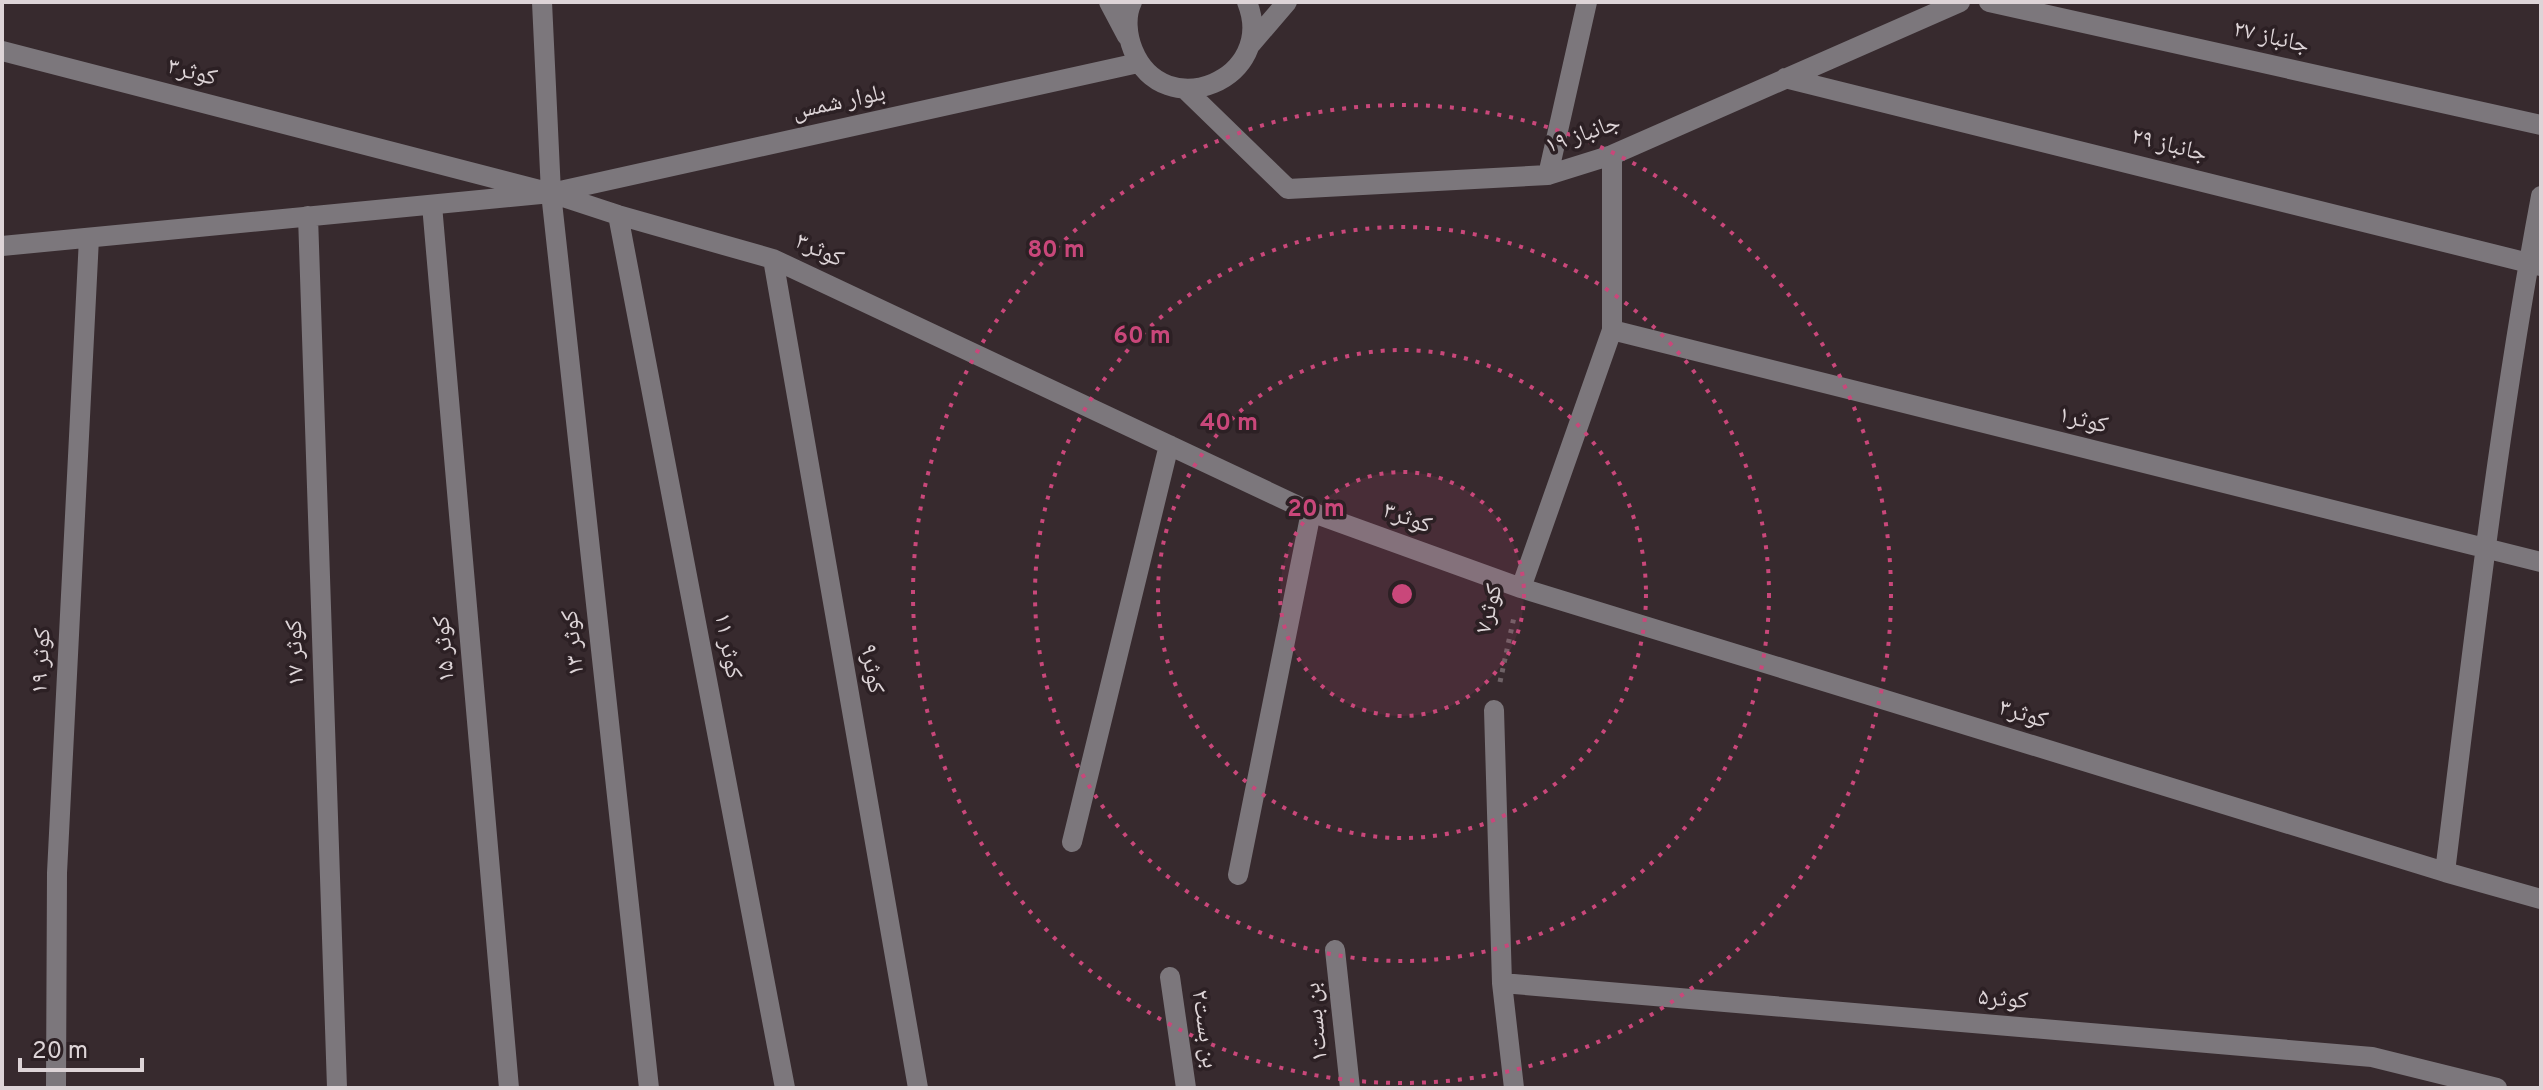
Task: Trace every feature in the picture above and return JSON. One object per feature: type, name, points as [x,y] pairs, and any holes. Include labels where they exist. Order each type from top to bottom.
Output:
[{"type":"street","name":"کوثر ۱۳","points":[[542,2],[551,193],[649,1088]]},
{"type":"street","points":[[1109,2],[1138,63],[1159,82],[1186,90],[1214,85],[1237,69],[1251,44],[1287,2]]},
{"type":"street","points":[[1127,36],[1132,2]]},
{"type":"street","points":[[1247,2],[1252,16],[1251,44]]},
{"type":"street","points":[[1548,175],[1587,2]]},
{"type":"street","name":"جانباز ۱۹","points":[[1186,90],[1288,189],[1548,175],[1612,155],[1960,2]]},
{"type":"street","name":"جانباز ۲۷","points":[[1989,2],[2541,125]]},
{"type":"street","name":"کوثر۳","points":[[2,51],[551,193],[773,259],[1311,512],[1521,588],[2541,899]]},
{"type":"street","name":"بلوار شمس","points":[[2,246],[551,193],[1138,63]]},
{"type":"street","name":"جانباز ۲۹","points":[[1785,78],[2535,264]]},
{"type":"street","name":"کوثر۷","points":[[1521,588],[1612,330],[1612,155]]},
{"type":"street","points":[[2445,872],[2486,549],[2535,264],[2541,196]]},
{"type":"street","name":"کوثر ۱۵","points":[[432,205],[509,1088]]},
{"type":"street","name":"کوثر ۱۱","points":[[618,215],[785,1088]]},
{"type":"street","name":"کوثر ۱۷","points":[[308,216],[337,1088]]},
{"type":"street","name":"کوثر ۱۹","points":[[56,1088],[57,873],[89,238]]},
{"type":"street","name":"کوثر۹","points":[[773,259],[918,1088]]},
{"type":"street","name":"کوثر۱","points":[[1612,330],[2541,562]]},
{"type":"street","points":[[1072,842],[1169,445]]},
{"type":"street","points":[[1238,875],[1311,512]]},
{"type":"street","points":[[1494,710],[1502,983],[1514,1088]]},
{"type":"street","name":"بن بست۱","points":[[1335,950],[1350,1088]]},
{"type":"street","name":"بن بست۲","points":[[1170,977],[1186,1088]]},
{"type":"street","name":"کوثر۵","points":[[1502,983],[2372,1057],[2497,1088]]},
{"type":"path","name":"کوثر۷","points":[[1494,710],[1521,588]]}]
